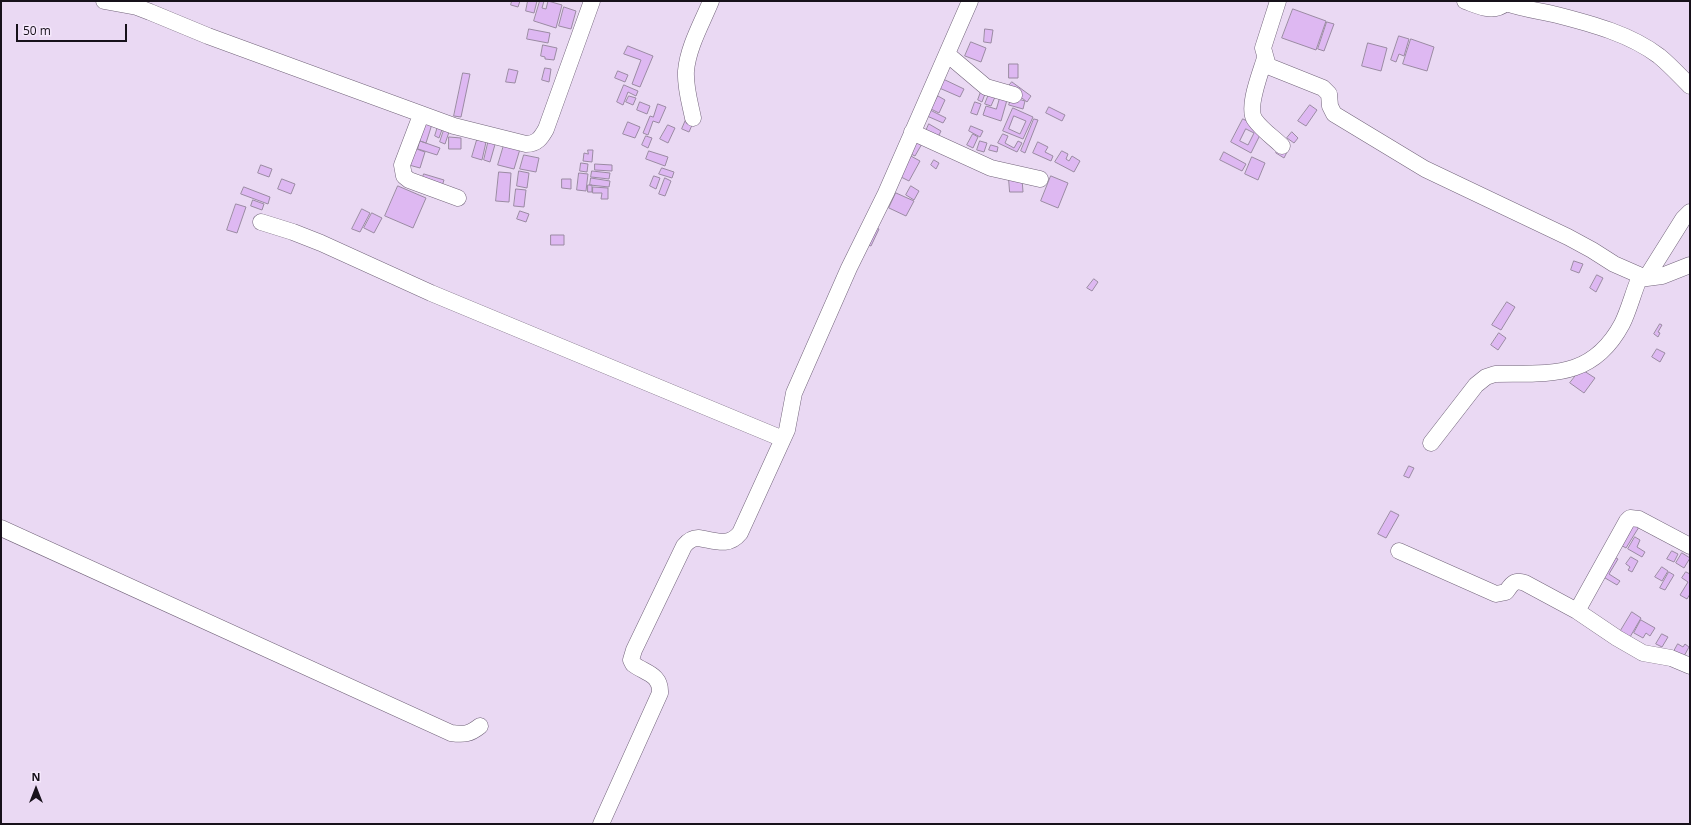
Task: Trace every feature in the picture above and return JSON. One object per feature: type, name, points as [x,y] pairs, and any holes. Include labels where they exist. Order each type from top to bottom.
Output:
[{"type":"street","points":[[104,1],[137,7],[208,36],[421,115],[454,126],[520,143],[533,144],[538,141],[546,129],[592,1]]},
{"type":"street","points":[[693,118],[686,71],[694,42],[711,1]]},
{"type":"street","points":[[601,824],[660,693],[660,687],[655,677],[633,664],[631,660],[634,650],[684,546],[694,538],[726,542],[733,540],[763,485],[784,439],[794,393],[849,268],[886,193],[970,1]]},
{"type":"street","points":[[1278,1],[1263,48],[1268,66],[1274,70],[1317,85],[1328,91],[1330,106],[1334,114],[1358,127],[1398,154],[1425,169],[1568,237],[1642,278],[1662,276],[1690,265]]},
{"type":"street","points":[[1465,1],[1489,9],[1499,9],[1506,2],[1523,9],[1557,15],[1613,32],[1633,41],[1658,56],[1676,71],[1690,86]]},
{"type":"street","points":[[947,54],[986,87],[1014,95]]},
{"type":"street","points":[[1265,58],[1251,109],[1256,122],[1282,146]]},
{"type":"street","points":[[421,115],[402,165],[404,176],[410,180],[458,198]]},
{"type":"street","points":[[912,132],[990,168],[1040,179]]},
{"type":"street","points":[[1431,443],[1476,385],[1486,377],[1495,374],[1555,373],[1573,369],[1591,360],[1604,349],[1622,324],[1642,278],[1683,219],[1690,212]]},
{"type":"street","points":[[261,222],[321,243],[430,293],[784,439]]},
{"type":"street","points":[[1577,611],[1630,518],[1639,519],[1690,546]]},
{"type":"street","points":[[1,528],[451,732],[466,734],[471,733],[480,726]]},
{"type":"street","points":[[1398,551],[1496,594],[1506,592],[1513,582],[1516,581],[1525,583],[1577,611],[1617,638],[1643,653],[1671,658],[1690,666]]},
{"type":"building","points":[[512,1],[520,1],[518,7],[511,5]]},
{"type":"building","points":[[528,1],[537,1],[534,13],[526,11]]},
{"type":"building","points":[[540,1],[544,1],[542,8],[546,9],[548,1],[562,5],[556,28],[534,21]]},
{"type":"building","points":[[564,7],[576,11],[571,29],[559,26]]},
{"type":"building","points":[[1293,9],[1326,21],[1316,50],[1282,38]]},
{"type":"building","points":[[1327,22],[1334,24],[1324,51],[1318,49]]},
{"type":"building","points":[[529,29],[550,33],[548,43],[527,39]]},
{"type":"building","points":[[985,29],[993,30],[991,43],[984,42]]},
{"type":"building","points":[[1399,36],[1409,39],[1404,56],[1399,54],[1396,62],[1391,60]]},
{"type":"building","points":[[1411,39],[1434,47],[1427,71],[1403,64]]},
{"type":"building","points":[[971,42],[986,48],[981,62],[965,56]]},
{"type":"building","points":[[1368,43],[1387,48],[1381,71],[1362,66]]},
{"type":"building","points":[[543,45],[557,48],[554,60],[545,59],[545,57],[541,56]]},
{"type":"building","points":[[628,46],[653,56],[640,87],[632,84],[641,60],[624,54]]},
{"type":"building","points":[[1009,64],[1018,64],[1018,78],[1009,78]]},
{"type":"building","points":[[545,68],[551,69],[549,82],[542,80]]},
{"type":"building","points":[[509,69],[518,71],[515,83],[506,82]]},
{"type":"building","points":[[618,71],[628,75],[625,82],[615,78]]},
{"type":"building","points":[[463,73],[470,74],[461,117],[454,116]]},
{"type":"building","points":[[941,78],[964,89],[960,97],[937,87]]},
{"type":"building","points":[[1012,82],[1031,96],[1027,102],[1008,87]]},
{"type":"building","points":[[624,85],[638,91],[636,96],[628,92],[623,105],[617,102]]},
{"type":"building","points":[[982,89],[986,91],[982,102],[978,100]]},
{"type":"building","points":[[989,94],[995,97],[991,106],[985,104]]},
{"type":"building","points":[[629,96],[636,98],[633,105],[626,102]]},
{"type":"building","points":[[938,96],[945,100],[939,113],[931,109]]},
{"type":"building","points":[[1012,97],[1025,101],[1023,109],[1009,105]]},
{"type":"building","points":[[1000,98],[1007,100],[1001,121],[983,115],[986,106],[996,109]]},
{"type":"building","points":[[640,102],[650,106],[647,114],[637,110]]},
{"type":"building","points":[[975,102],[981,104],[977,115],[971,113]]},
{"type":"building","points":[[658,104],[666,107],[659,123],[653,121],[648,135],[643,133],[650,116],[653,117]]},
{"type":"building","points":[[1310,105],[1317,110],[1306,126],[1298,121]]},
{"type":"building","points":[[1049,107],[1065,115],[1062,121],[1046,113]]},
{"type":"building","points":[[1013,108],[1033,117],[1023,139],[1003,131]],"holes":[[[1014,116],[1026,121],[1020,134],[1009,129]]]},
{"type":"building","points":[[930,110],[946,118],[943,123],[927,116]]},
{"type":"building","points":[[688,115],[695,118],[689,132],[682,129]]},
{"type":"building","points":[[425,118],[433,121],[426,143],[417,140]]},
{"type":"building","points":[[1034,119],[1038,120],[1025,153],[1021,151]]},
{"type":"building","points":[[1243,119],[1263,129],[1251,153],[1231,142]],"holes":[[[1246,129],[1254,133],[1248,145],[1240,141]]]},
{"type":"building","points":[[628,122],[640,127],[635,138],[623,134]]},
{"type":"building","points":[[439,123],[444,124],[439,138],[435,136]]},
{"type":"building","points":[[929,124],[941,131],[938,137],[926,131]]},
{"type":"building","points":[[668,125],[675,128],[668,143],[660,139]]},
{"type":"building","points":[[971,126],[983,131],[980,137],[969,131]]},
{"type":"building","points":[[445,127],[450,129],[445,144],[440,142]]},
{"type":"building","points":[[1292,132],[1298,138],[1294,143],[1287,138]]},
{"type":"building","points":[[973,134],[978,137],[973,148],[967,145]]},
{"type":"building","points":[[1003,134],[1008,136],[1005,143],[1014,148],[1018,141],[1022,143],[1017,152],[998,143]]},
{"type":"building","points":[[646,136],[652,138],[648,148],[642,145]]},
{"type":"building","points":[[449,137],[461,138],[461,149],[449,149]]},
{"type":"building","points":[[489,139],[496,141],[490,162],[484,160]]},
{"type":"building","points":[[917,139],[923,142],[915,156],[909,153]]},
{"type":"building","points":[[477,140],[486,142],[482,160],[472,157]]},
{"type":"building","points":[[420,141],[440,148],[437,155],[418,149]]},
{"type":"building","points":[[980,141],[987,143],[984,152],[977,150]]},
{"type":"building","points":[[1038,142],[1048,147],[1045,152],[1053,156],[1051,161],[1033,153]]},
{"type":"building","points":[[504,145],[520,149],[514,169],[498,165]]},
{"type":"building","points":[[991,145],[998,147],[997,152],[989,150]]},
{"type":"building","points":[[414,148],[425,152],[420,168],[409,165]]},
{"type":"building","points":[[1280,148],[1287,152],[1284,158],[1276,153]]},
{"type":"building","points":[[588,150],[593,150],[592,162],[583,161],[584,153],[588,154]]},
{"type":"building","points":[[649,151],[668,157],[665,166],[646,159]]},
{"type":"building","points":[[1062,151],[1068,154],[1066,159],[1069,161],[1072,156],[1080,161],[1074,172],[1055,162]]},
{"type":"building","points":[[1224,152],[1246,164],[1242,171],[1220,160]]},
{"type":"building","points":[[524,155],[539,158],[536,172],[520,169]]},
{"type":"building","points":[[909,155],[920,161],[909,181],[899,176]]},
{"type":"building","points":[[1252,157],[1265,163],[1258,180],[1245,174]]},
{"type":"building","points":[[934,160],[939,163],[936,169],[931,165]]},
{"type":"building","points":[[581,163],[588,164],[587,172],[580,171]]},
{"type":"building","points":[[595,164],[612,165],[612,171],[595,170]]},
{"type":"building","points":[[261,165],[272,169],[269,177],[258,173]]},
{"type":"building","points":[[662,168],[674,172],[672,178],[659,174]]},
{"type":"building","points":[[519,171],[529,173],[527,188],[517,186]]},
{"type":"building","points":[[592,171],[610,173],[609,179],[591,177]]},
{"type":"building","points":[[499,172],[511,173],[509,202],[496,201]]},
{"type":"building","points":[[579,173],[588,174],[586,191],[577,190]]},
{"type":"building","points":[[424,174],[444,180],[441,189],[421,182]]},
{"type":"building","points":[[654,176],[660,178],[656,189],[650,186]]},
{"type":"building","points":[[1051,176],[1068,183],[1058,208],[1041,201]]},
{"type":"building","points":[[591,178],[610,181],[609,187],[590,185]]},
{"type":"building","points":[[665,178],[671,181],[665,196],[659,194]]},
{"type":"building","points":[[282,179],[295,184],[291,194],[278,189]]},
{"type":"building","points":[[562,179],[571,179],[571,189],[562,188]]},
{"type":"building","points":[[1009,179],[1022,179],[1023,192],[1010,192]]},
{"type":"building","points":[[588,185],[592,185],[592,192],[588,192]]},
{"type":"building","points":[[398,186],[426,198],[413,228],[385,216]]},
{"type":"building","points":[[911,186],[919,191],[914,200],[906,195]]},
{"type":"building","points":[[244,187],[270,197],[268,204],[241,194]]},
{"type":"building","points":[[593,187],[608,188],[608,199],[601,199],[602,193],[593,193]]},
{"type":"building","points":[[516,189],[526,190],[524,207],[514,206]]},
{"type":"building","points":[[896,193],[914,201],[906,216],[889,208]]},
{"type":"building","points":[[253,200],[264,204],[262,210],[251,206]]},
{"type":"building","points":[[236,204],[246,207],[237,233],[227,230]]},
{"type":"building","points":[[362,209],[370,213],[360,232],[352,229]]},
{"type":"building","points":[[520,211],[529,214],[526,222],[517,219]]},
{"type":"building","points":[[372,213],[382,218],[374,233],[364,228]]},
{"type":"building","points":[[875,227],[879,229],[871,246],[866,244]]},
{"type":"building","points":[[551,235],[564,235],[564,245],[551,245]]},
{"type":"building","points":[[1574,261],[1583,264],[1579,273],[1571,270]]},
{"type":"building","points":[[1597,275],[1603,278],[1596,292],[1590,288]]},
{"type":"building","points":[[1094,279],[1098,282],[1092,291],[1087,288]]},
{"type":"building","points":[[1507,302],[1515,307],[1501,330],[1492,325]]},
{"type":"building","points":[[1660,324],[1662,325],[1658,332],[1660,333],[1658,337],[1654,334]]},
{"type":"building","points":[[1499,333],[1506,338],[1498,350],[1491,345]]},
{"type":"building","points":[[1657,349],[1665,353],[1660,362],[1652,357]]},
{"type":"building","points":[[1581,369],[1595,378],[1584,393],[1570,383]]},
{"type":"building","points":[[1409,466],[1414,468],[1409,478],[1404,476]]},
{"type":"building","points":[[1391,511],[1399,515],[1386,538],[1378,534]]},
{"type":"building","points":[[1632,523],[1639,527],[1626,548],[1619,544]]},
{"type":"building","points":[[1635,537],[1640,540],[1637,547],[1645,552],[1642,557],[1628,549]]},
{"type":"building","points":[[1672,551],[1678,554],[1674,562],[1667,559]]},
{"type":"building","points":[[1682,553],[1690,558],[1684,568],[1676,563]]},
{"type":"building","points":[[1612,556],[1618,559],[1609,574],[1620,581],[1617,585],[1600,575]]},
{"type":"building","points":[[1631,557],[1638,561],[1632,572],[1628,570],[1630,567],[1626,564]]},
{"type":"building","points":[[1662,567],[1668,571],[1662,581],[1655,577]]},
{"type":"building","points":[[1669,572],[1674,575],[1665,590],[1660,588]]},
{"type":"building","points":[[1686,572],[1690,574],[1690,594],[1687,599],[1680,595],[1688,582],[1682,578]]},
{"type":"building","points":[[1632,612],[1641,618],[1630,637],[1620,632]]},
{"type":"building","points":[[1641,620],[1655,628],[1650,636],[1646,633],[1643,638],[1634,633]]},
{"type":"building","points":[[1662,634],[1668,637],[1662,647],[1656,644]]},
{"type":"building","points":[[1678,644],[1683,647],[1685,644],[1689,647],[1683,658],[1673,653]]}]
